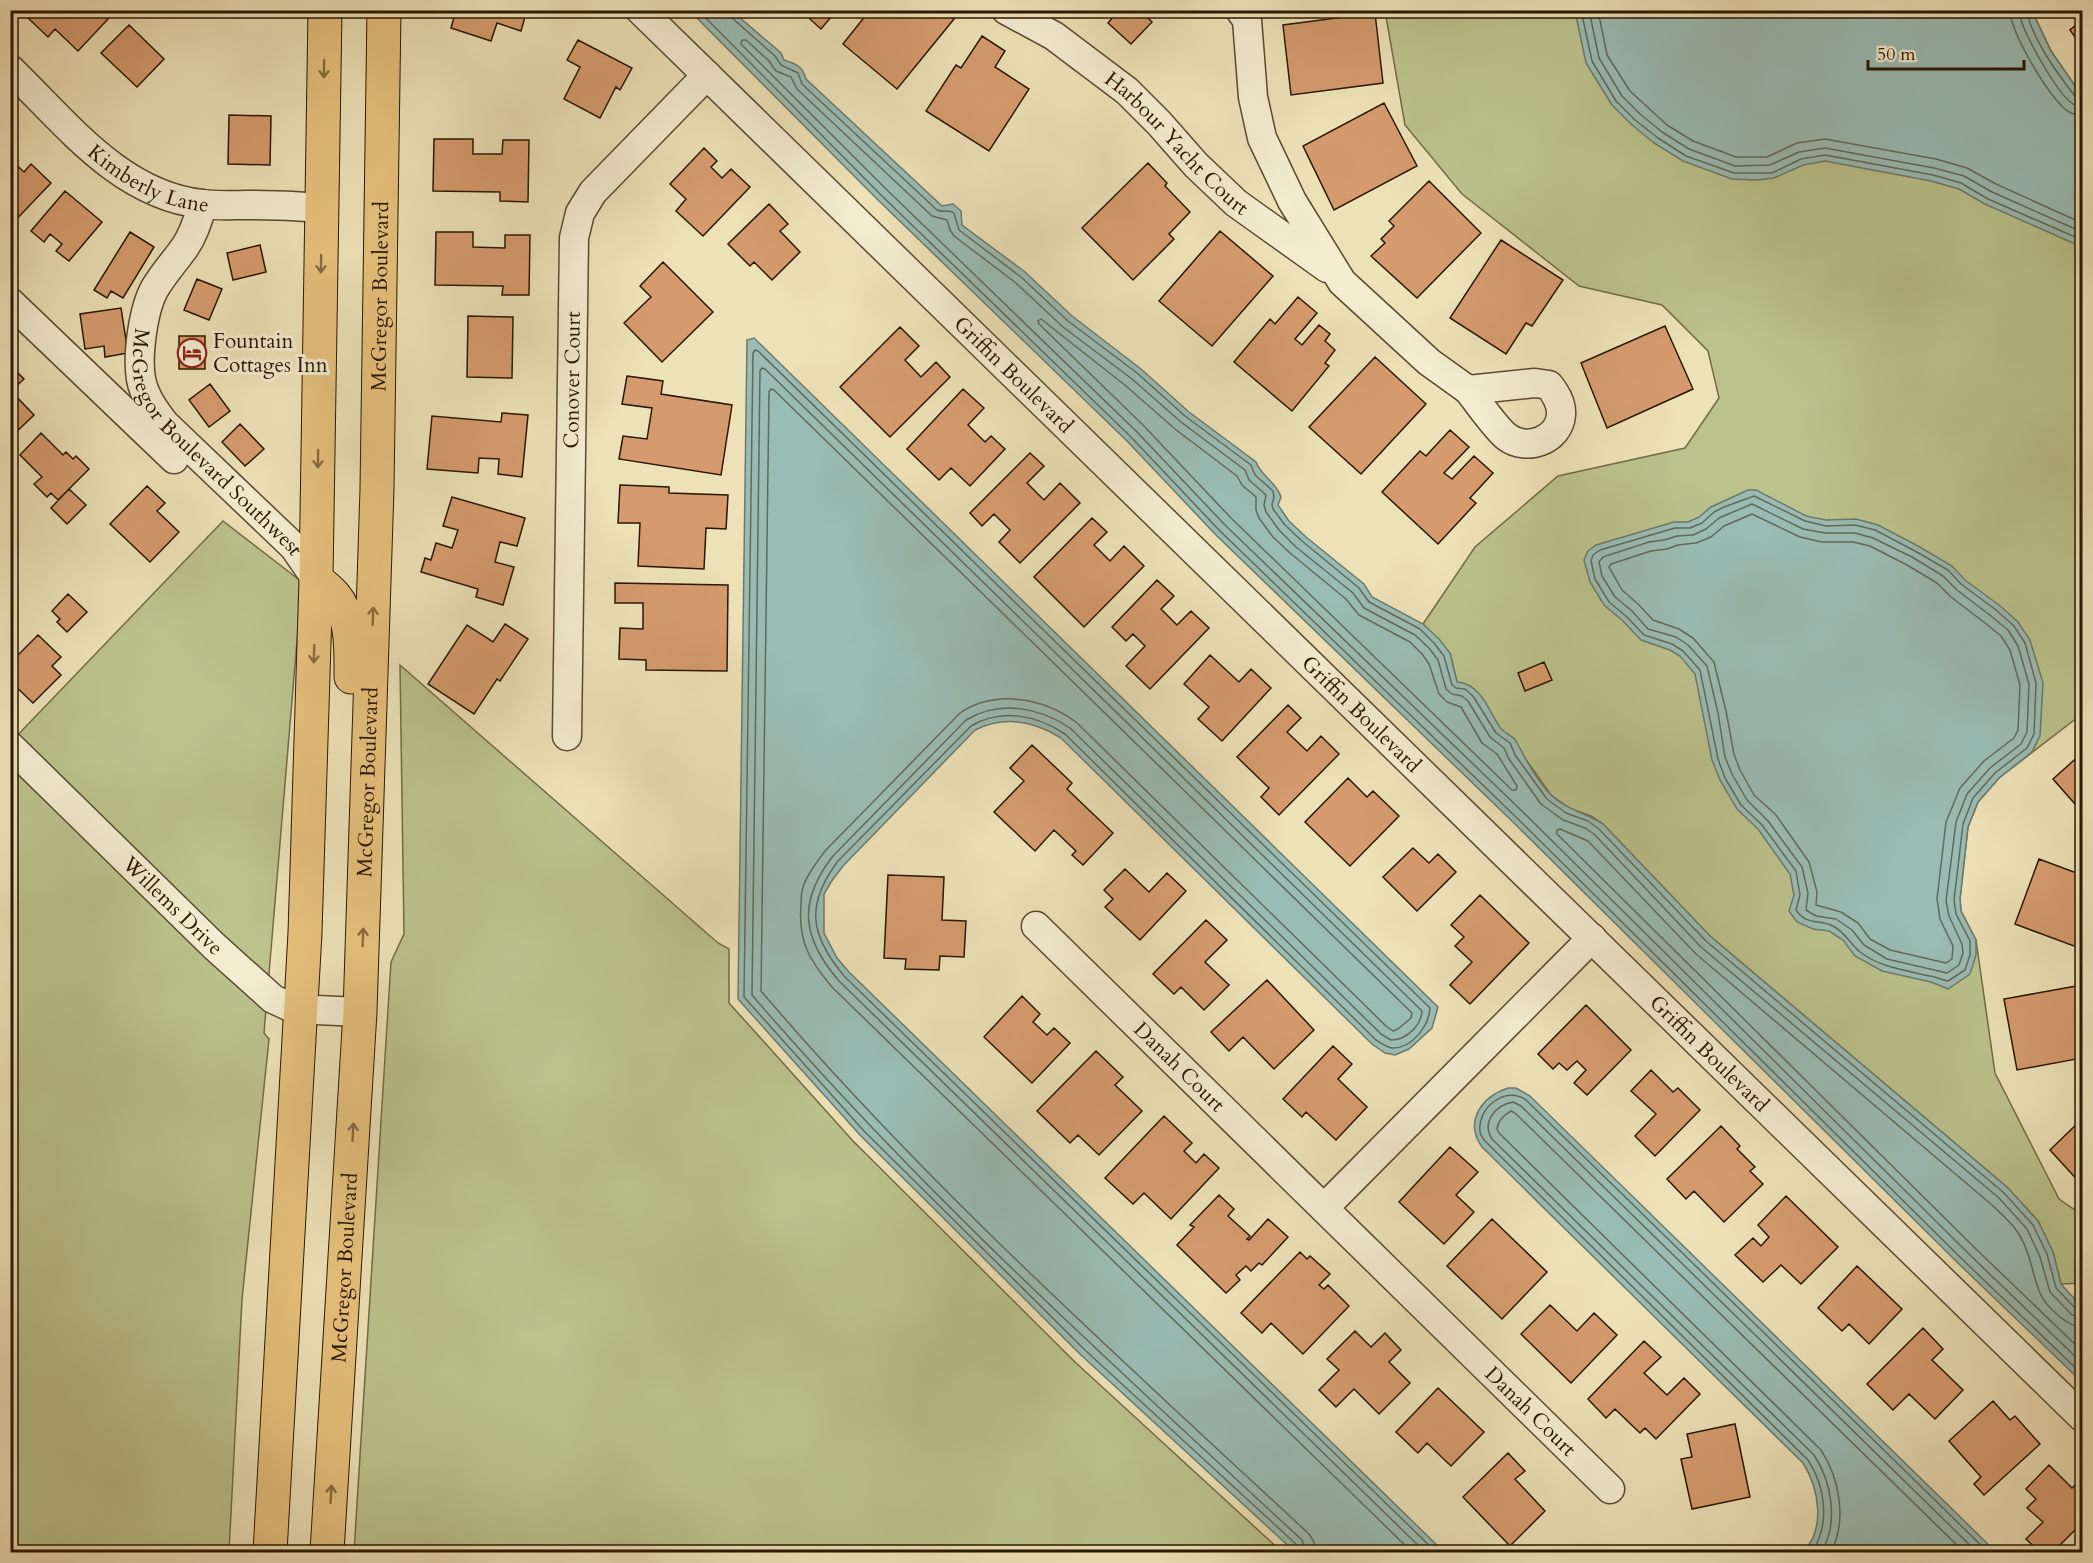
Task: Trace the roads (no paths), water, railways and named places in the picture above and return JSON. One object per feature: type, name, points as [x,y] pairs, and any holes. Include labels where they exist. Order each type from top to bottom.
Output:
[{"type":"main road","points":[[270,1552],[305,933],[316,579],[325,10]]},
{"type":"main road","name":"McGregor Boulevard","points":[[327,1552],[360,1012],[377,489],[384,10]]},
{"type":"main road","points":[[316,579],[334,595],[350,631],[353,814],[366,847]]},
{"type":"street","name":"Griffin Boulevard","points":[[640,10],[2082,1417]]},
{"type":"street","name":"Harbour Yacht Court","points":[[1006,10],[1054,36],[1127,91],[1196,165],[1236,203],[1342,282],[1429,362],[1468,390]]},
{"type":"street","name":"Harbour Yacht Court","points":[[1240,10],[1246,20],[1253,97],[1262,138],[1292,201],[1342,282]]},
{"type":"street","name":"Kimberly Lane","points":[[10,69],[88,145],[126,177],[151,191],[177,200],[203,204],[322,207]]},
{"type":"street","name":"Conover Court","points":[[567,736],[574,237],[580,213],[593,192],[707,75]]},
{"type":"street","name":"McGregor Boulevard Southwest","points":[[203,204],[196,228],[153,291],[141,343],[141,380],[150,404],[165,424],[294,547],[316,579]]},
{"type":"street","points":[[10,302],[286,568],[316,579]]},
{"type":"street","name":"Willems Drive","points":[[10,746],[214,946],[273,999],[300,1010],[360,1012]]},
{"type":"street","name":"Danah Court","points":[[1036,926],[1610,1489]]},
{"type":"street","points":[[1324,1208],[1592,938]]},
{"type":"water","points":[[690,11],[732,11],[781,53],[784,60],[799,66],[806,79],[942,206],[953,204],[961,211],[962,225],[1025,272],[1072,316],[1141,369],[1189,412],[1256,462],[1279,492],[1281,497],[1278,505],[1289,521],[1364,584],[1372,597],[1423,624],[1439,639],[1450,653],[1457,682],[1472,687],[1483,698],[1501,728],[1516,741],[1536,776],[1551,795],[1563,804],[1603,824],[1710,936],[2008,1188],[2038,1221],[2053,1252],[2061,1284],[2082,1307],[2082,1382],[1961,1266],[1515,824],[1215,534],[1127,441],[877,199]]},
{"type":"water","points":[[1575,11],[2032,11],[2051,51],[2082,96],[2082,247],[1985,204],[1959,189],[1931,181],[1825,161],[1803,165],[1774,178],[1732,179],[1683,161],[1654,143],[1612,105],[1586,63]]},
{"type":"water","points":[[754,338],[1438,1007],[1432,1028],[1409,1049],[1395,1055],[1385,1053],[1372,1044],[1061,738],[1030,724],[1008,721],[986,725],[975,730],[843,866],[824,894],[824,933],[837,958],[849,972],[1444,1552],[1295,1552],[1081,1355],[860,1135],[738,999],[747,340]]},
{"type":"water","points":[[1748,490],[1756,490],[1806,516],[1826,520],[1856,519],[1878,525],[1918,546],[1952,566],[1965,580],[1999,605],[2018,622],[2030,640],[2043,683],[2040,736],[2032,752],[1999,778],[1978,802],[1968,827],[1960,899],[1961,911],[1976,940],[1976,955],[1970,974],[1948,989],[1931,982],[1882,971],[1855,956],[1843,940],[1829,931],[1813,929],[1797,922],[1789,911],[1794,895],[1790,874],[1758,829],[1737,809],[1720,780],[1712,760],[1695,674],[1680,656],[1641,640],[1604,605],[1590,582],[1584,560],[1588,551],[1596,545],[1674,522],[1688,522],[1699,517],[1711,507]]},
{"type":"water","points":[[1508,1088],[1516,1088],[1530,1096],[1996,1552],[1803,1552],[1815,1532],[1818,1508],[1813,1484],[1803,1463],[1482,1147],[1475,1128],[1478,1111],[1490,1098]]},
{"type":"place","name":"Fountain Cottages Inn","points":[[192,353]]}]
